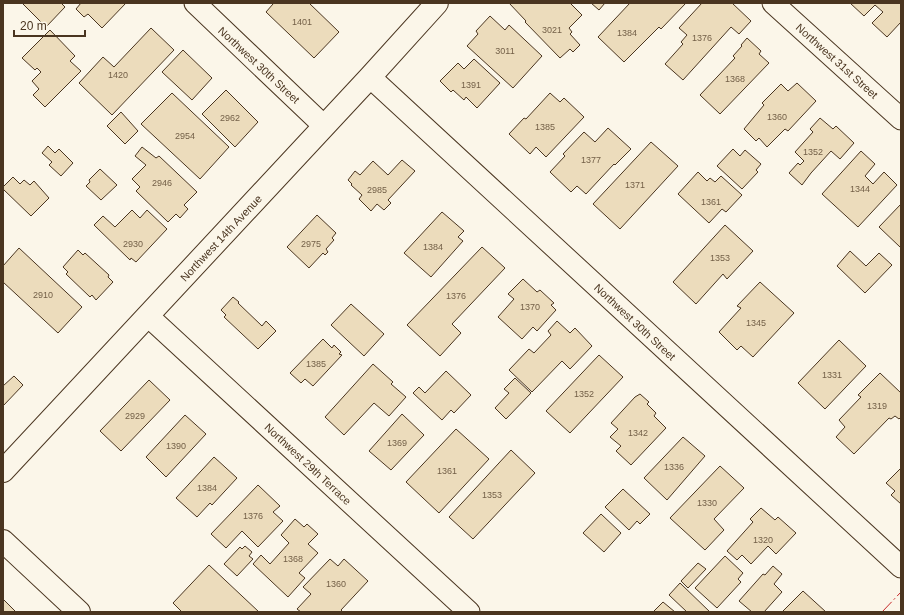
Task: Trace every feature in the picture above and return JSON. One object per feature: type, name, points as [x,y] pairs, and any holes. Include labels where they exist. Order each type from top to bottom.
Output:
[{"type":"street","name":"Northwest 30th Street","points":[[194,3],[324,126]]},
{"type":"street","name":"Northwest 14th Avenue","points":[[3,471],[437,3]]},
{"type":"street","name":"Northwest 31st Street","points":[[773,3],[901,120]]},
{"type":"street","name":"Northwest 30th Street","points":[[370,77],[901,568]]},
{"type":"street","name":"Northwest 29th Terrace","points":[[148,316],[469,612]]},
{"type":"street","points":[[3,541],[79,612]]},
{"type":"building","points":[[22,3],[61,3],[65,7],[46,27]]},
{"type":"building","points":[[81,3],[126,3],[102,28],[88,14],[84,17],[76,9]]},
{"type":"building","points":[[271,3],[309,3],[339,32],[314,58],[266,12],[273,4]]},
{"type":"building","points":[[509,3],[570,3],[582,15],[569,28],[572,32],[570,34],[580,45],[573,52],[570,49],[560,58]]},
{"type":"building","points":[[591,3],[605,3],[599,10]]},
{"type":"building","points":[[630,3],[686,3],[661,29],[659,27],[624,62],[598,37]]},
{"type":"building","points":[[702,3],[732,3],[751,21],[739,34],[731,27],[683,80],[665,64],[683,44],[681,42],[687,35],[679,28]]},
{"type":"building","points":[[850,3],[901,3],[901,22],[887,37],[872,23],[883,12],[875,5],[864,16]]},
{"type":"building","points":[[490,16],[505,30],[509,25],[542,56],[513,88],[467,46],[478,34],[476,31]]},
{"type":"building","points":[[151,28],[174,50],[112,115],[79,83],[103,57],[114,67]]},
{"type":"building","points":[[50,30],[75,56],[70,61],[81,71],[45,107],[33,95],[39,89],[32,81],[41,72],[37,68],[35,70],[22,58]]},
{"type":"building","points":[[747,38],[761,51],[759,54],[769,63],[720,114],[700,95],[735,58],[733,56]]},
{"type":"building","points":[[183,50],[212,78],[192,100],[162,72]]},
{"type":"building","points":[[474,59],[500,83],[477,108],[466,97],[464,100],[453,90],[451,92],[440,81],[458,63],[464,69]]},
{"type":"building","points":[[797,83],[816,101],[788,131],[785,129],[767,147],[759,138],[756,141],[744,129],[764,105],[762,103],[781,84],[788,91]]},
{"type":"building","points":[[226,90],[258,122],[235,147],[202,114]]},
{"type":"building","points":[[172,93],[229,147],[200,179],[141,124]]},
{"type":"building","points":[[550,93],[560,102],[564,98],[584,117],[546,157],[536,147],[530,154],[509,134],[524,118],[526,119]]},
{"type":"building","points":[[121,112],[138,131],[125,144],[107,126]]},
{"type":"building","points":[[820,118],[833,129],[836,126],[854,143],[840,159],[831,151],[802,185],[789,173],[798,163],[800,165],[804,161],[795,152],[813,132],[810,129]]},
{"type":"building","points":[[608,128],[631,149],[615,165],[614,164],[586,194],[577,186],[571,192],[550,172],[565,156],[563,154],[584,132],[595,142]]},
{"type":"building","points":[[651,142],[678,166],[620,229],[593,204]]},
{"type":"building","points":[[48,146],[55,153],[59,149],[73,163],[61,176],[49,165],[52,162],[42,153]]},
{"type":"building","points":[[142,147],[156,158],[159,156],[197,192],[184,205],[188,209],[180,218],[176,214],[168,222],[136,191],[140,187],[132,179],[146,165],[135,156]]},
{"type":"building","points":[[733,149],[740,156],[745,150],[761,164],[756,170],[758,172],[742,189],[717,166]]},
{"type":"building","points":[[861,151],[875,164],[865,176],[873,184],[884,172],[897,185],[858,227],[822,194]]},
{"type":"building","points":[[402,160],[415,171],[388,200],[391,203],[384,210],[377,204],[371,211],[359,199],[362,195],[351,185],[352,184],[348,180],[355,171],[360,175],[373,161],[388,175]]},
{"type":"building","points":[[100,169],[117,185],[101,200],[86,186],[90,182],[89,180]]},
{"type":"building","points":[[698,172],[707,181],[710,178],[715,182],[721,176],[742,195],[726,212],[722,209],[709,223],[678,194]]},
{"type":"building","points":[[13,177],[20,184],[24,180],[30,185],[34,181],[49,198],[31,216],[3,189],[3,187]]},
{"type":"building","points":[[901,204],[901,246],[900,247],[879,227]]},
{"type":"building","points":[[132,210],[140,218],[147,210],[167,229],[136,262],[131,258],[130,260],[94,225],[103,216],[115,227]]},
{"type":"building","points":[[442,212],[464,231],[458,237],[463,241],[431,277],[404,253]]},
{"type":"building","points":[[317,215],[336,233],[332,238],[334,240],[326,249],[328,252],[325,255],[323,253],[309,268],[287,247]]},
{"type":"building","points":[[725,225],[753,251],[727,279],[723,274],[696,304],[673,282]]},
{"type":"building","points":[[482,247],[505,268],[452,324],[461,333],[440,356],[407,325]]},
{"type":"building","points":[[19,248],[82,307],[58,333],[3,282],[3,266]]},
{"type":"building","points":[[78,250],[83,255],[85,253],[109,275],[108,277],[113,282],[96,300],[92,295],[90,297],[66,274],[68,272],[63,267]]},
{"type":"building","points":[[850,251],[866,266],[879,253],[892,265],[865,293],[837,266]]},
{"type":"building","points":[[523,279],[537,292],[540,290],[554,303],[551,305],[556,310],[537,331],[533,327],[522,339],[498,317],[514,299],[508,294]]},
{"type":"building","points":[[760,282],[794,313],[753,357],[741,346],[737,350],[719,332],[741,308],[737,306]]},
{"type":"building","points":[[233,297],[262,326],[266,321],[276,331],[258,349],[224,317],[226,315],[221,310]]},
{"type":"building","points":[[351,304],[384,334],[364,356],[331,325]]},
{"type":"building","points":[[557,321],[570,333],[575,328],[592,346],[570,369],[562,361],[532,392],[509,370],[529,349],[534,353],[551,335],[548,331]]},
{"type":"building","points":[[323,339],[332,348],[334,345],[341,352],[339,354],[342,355],[313,386],[305,379],[301,383],[290,373]]},
{"type":"building","points":[[839,340],[866,366],[825,409],[798,383]]},
{"type":"building","points":[[599,355],[623,377],[570,433],[546,411]]},
{"type":"building","points":[[373,364],[393,382],[391,384],[406,397],[389,416],[374,403],[344,435],[325,417]]},
{"type":"building","points":[[446,371],[471,395],[454,413],[451,410],[442,420],[413,393],[419,387],[425,393]]},
{"type":"building","points":[[880,373],[901,393],[901,417],[899,419],[895,416],[891,419],[889,418],[854,454],[836,437],[845,427],[839,420],[861,397],[858,395]]},
{"type":"building","points":[[14,376],[23,385],[3,406],[3,386]]},
{"type":"building","points":[[515,378],[531,393],[506,419],[495,408],[509,393],[504,389]]},
{"type":"building","points":[[149,380],[170,400],[121,451],[100,431]]},
{"type":"building","points":[[640,394],[649,402],[647,404],[656,413],[654,416],[666,428],[631,465],[616,451],[621,446],[610,437],[618,429],[611,423],[635,397]]},
{"type":"building","points":[[402,414],[424,435],[391,470],[369,451]]},
{"type":"building","points":[[185,415],[206,434],[166,477],[146,457]]},
{"type":"building","points":[[456,429],[489,459],[439,513],[406,482]]},
{"type":"building","points":[[683,437],[705,456],[667,500],[644,478]]},
{"type":"building","points":[[511,450],[535,473],[473,539],[449,517]]},
{"type":"building","points":[[214,457],[237,478],[212,505],[210,503],[197,517],[176,498]]},
{"type":"building","points":[[720,466],[744,488],[714,519],[724,530],[705,550],[670,518]]},
{"type":"building","points":[[901,468],[901,504],[891,495],[895,491],[886,483]]},
{"type":"building","points":[[258,485],[280,506],[273,512],[283,521],[258,547],[242,531],[226,548],[211,534]]},
{"type":"building","points":[[623,489],[650,514],[640,524],[637,521],[629,530],[605,507]]},
{"type":"building","points":[[761,508],[775,520],[778,517],[796,533],[776,554],[768,546],[751,564],[742,555],[737,560],[727,551],[753,522],[750,519]]},
{"type":"building","points":[[601,514],[621,533],[604,552],[583,533]]},
{"type":"building","points":[[295,519],[304,527],[307,524],[318,534],[308,544],[318,553],[299,573],[305,578],[288,597],[253,564],[261,555],[270,564],[289,543],[281,535]]},
{"type":"building","points":[[245,546],[252,552],[249,556],[253,559],[237,576],[224,564],[240,547],[242,549]]},
{"type":"building","points":[[725,556],[743,573],[738,579],[741,582],[717,608],[695,588]]},
{"type":"building","points":[[330,559],[338,566],[344,559],[368,581],[341,610],[343,612],[301,612],[297,609],[311,594],[303,587]]},
{"type":"building","points":[[698,563],[706,569],[688,588],[681,581]]},
{"type":"building","points":[[209,565],[259,612],[182,612],[173,603]]},
{"type":"building","points":[[773,566],[782,574],[774,584],[782,592],[764,612],[752,612],[739,601],[763,574],[765,575]]},
{"type":"building","points":[[680,583],[710,612],[687,612],[669,595]]},
{"type":"building","points":[[803,591],[826,612],[784,612],[783,611]]},
{"type":"building","points":[[3,599],[16,612],[3,612]]},
{"type":"building","points":[[663,602],[675,612],[653,612]]},
{"type":"power","points":[[882,612],[901,592]]}]
